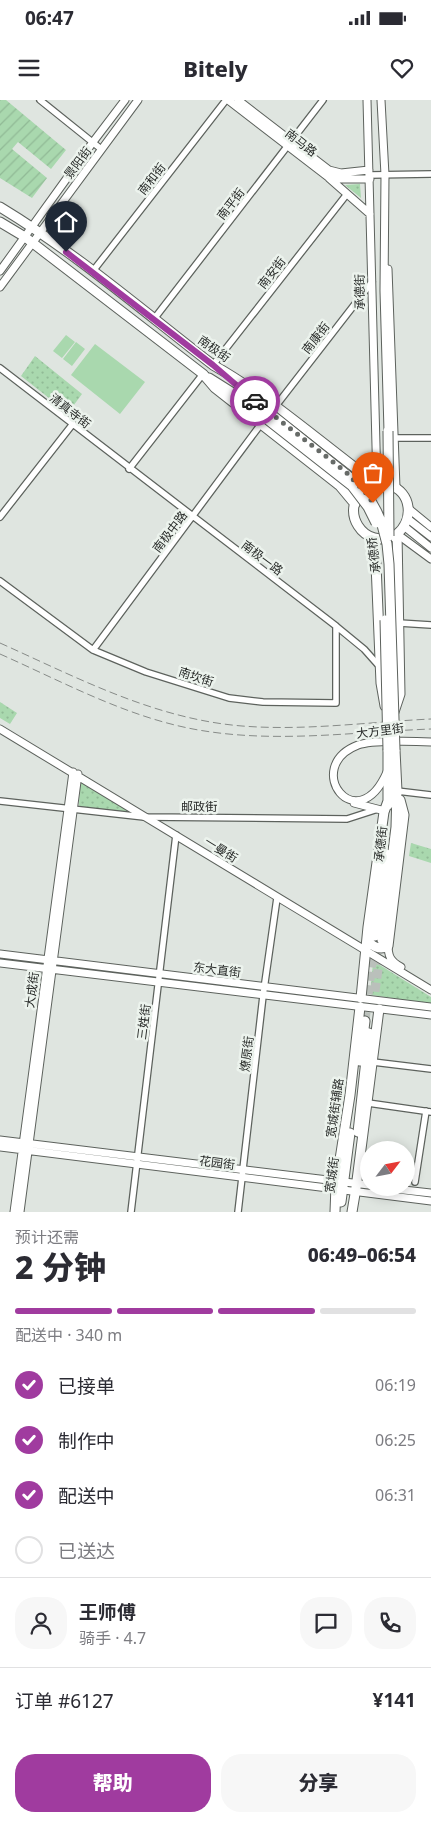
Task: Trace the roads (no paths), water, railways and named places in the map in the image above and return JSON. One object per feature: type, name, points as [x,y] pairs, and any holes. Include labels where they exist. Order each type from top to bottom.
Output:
[{"type":"highway","name":"南极街","points":[[0,207],[32,226],[93,271],[213,365],[235,378],[275,407],[375,485]]},
{"type":"highway","name":"南极街","points":[[0,222],[25,237],[203,374],[215,388],[340,486],[355,504]]},
{"type":"highway","points":[[213,365],[239,393]]},
{"type":"highway","points":[[203,374],[239,393]]},
{"type":"highway","name":"承德桥","points":[[239,393],[346,472],[367,494],[381,521],[385,533],[389,564],[392,750]]},
{"type":"highway","name":"承德桥","points":[[239,393],[343,479],[357,492],[372,514],[380,535],[384,565],[391,712]]},
{"type":"highway","points":[[388,431],[389,564]]},
{"type":"highway","points":[[387,484],[396,488],[406,500],[409,509],[406,523],[397,534],[384,539],[370,537],[357,526],[354,517],[355,504],[360,493],[375,485],[387,484]]},
{"type":"highway","points":[[391,712],[400,694],[397,534]]},
{"type":"highway","points":[[370,537],[376,564],[382,692],[391,712]]},
{"type":"highway","name":"承德街","points":[[378,939],[396,827],[388,769],[392,750]]},
{"type":"highway","name":"承德街","points":[[378,939],[391,795],[392,750]]},
{"type":"highway","points":[[378,939],[382,810],[391,795]]},
{"type":"highway","name":"宽城街辅路","points":[[347,1186],[350,1096],[366,951],[378,939]]},
{"type":"highway","name":"宽城街辅路","points":[[336,1212],[347,1186],[368,1103],[379,1009]]},
{"type":"highway","name":"宽城街","points":[[339,1212],[347,1186],[368,1022]]},
{"type":"highway","name":"宽城街","points":[[347,1186],[350,1212]]},
{"type":"main road","name":"景阳街","points":[[0,271],[92,142],[125,100]]},
{"type":"main road","name":"景阳街","points":[[0,287],[138,100]]},
{"type":"main road","name":"南马路","points":[[227,100],[323,166],[336,172],[370,175]]},
{"type":"main road","name":"南马路","points":[[238,100],[323,173],[333,178],[370,175]]},
{"type":"main road","name":"承德街","points":[[367,100],[375,485]]},
{"type":"main road","points":[[382,100],[385,175],[384,291],[388,431]]},
{"type":"main road","points":[[323,173],[370,214]]},
{"type":"main road","points":[[384,225],[389,279],[396,488]]},
{"type":"main road","points":[[409,509],[431,527]]},
{"type":"main road","points":[[406,523],[431,537]]},
{"type":"main road","points":[[406,523],[431,548]]},
{"type":"main road","points":[[397,534],[431,559]]},
{"type":"main road","name":"一曼街","points":[[0,729],[431,990]]},
{"type":"main road","name":"大方里街","points":[[382,810],[346,801],[338,795],[332,787],[330,779],[332,767],[336,760],[346,749],[362,742],[411,739],[431,741]]},
{"type":"main road","name":"大方里街","points":[[388,769],[382,782],[370,797],[361,800],[349,800],[338,792],[334,784],[333,778],[338,761],[351,749],[366,744],[431,741]]},
{"type":"main road","name":"大成街","points":[[20,1212],[26,1147],[75,773]]},
{"type":"main road","points":[[378,939],[394,963],[431,985]]},
{"type":"main road","name":"东大直街","points":[[0,954],[264,987],[360,1002],[379,1009],[431,1015]]},
{"type":"main road","name":"东大直街","points":[[0,963],[263,996],[431,1007]]},
{"type":"main road","name":"花园街","points":[[0,1140],[26,1147]]},
{"type":"main road","name":"花园街","points":[[0,1147],[26,1147],[347,1186],[431,1200]]},
{"type":"main road","name":"大成街","points":[[14,1212],[26,1147]]},
{"type":"main road","name":"花园街","points":[[347,1186],[360,1185]]},
{"type":"main road","points":[[415,1191],[431,1193]]},
{"type":"street","points":[[40,100],[101,149]]},
{"type":"street","name":"南和街","points":[[93,271],[227,100]]},
{"type":"street","name":"南平街","points":[[154,319],[323,100]]},
{"type":"street","points":[[370,175],[431,174]]},
{"type":"street","name":"南安街","points":[[213,365],[347,194]]},
{"type":"street","name":"南康街","points":[[275,407],[372,282]]},
{"type":"street","name":"清真寺街","points":[[0,368],[129,468]]},
{"type":"street","points":[[129,468],[203,374]]},
{"type":"street","name":"南极中路","points":[[94,650],[261,424]]},
{"type":"street","points":[[0,516],[72,425]]},
{"type":"street","points":[[394,438],[431,438]]},
{"type":"street","name":"南极一路","points":[[129,468],[336,626],[364,649],[380,667]]},
{"type":"street","name":"南坎街","points":[[0,581],[94,650],[146,672],[229,698],[263,702],[336,703],[336,626]]},
{"type":"street","points":[[399,623],[431,625]]},
{"type":"street","points":[[391,795],[431,795]]},
{"type":"street","name":"邮政街","points":[[0,801],[144,817],[347,820],[382,810]]},
{"type":"street","name":"三姓街","points":[[131,1212],[176,835]]},
{"type":"street","name":"燎原街","points":[[238,1212],[264,987],[277,898]]},
{"type":"street","points":[[373,1062],[431,1069]]},
{"type":"street","points":[[368,1103],[428,1111],[415,1182]]},
{"type":"tunnel","points":[[365,1021],[375,936]]},
{"type":"tunnel","points":[[373,1005],[382,941]]},
{"type":"railway","points":[[0,643],[118,695],[178,715],[210,722],[242,726],[289,727],[336,726],[431,719]]},
{"type":"railway","points":[[0,654],[119,707],[143,716],[193,729],[252,736],[312,736],[431,729]]}]
